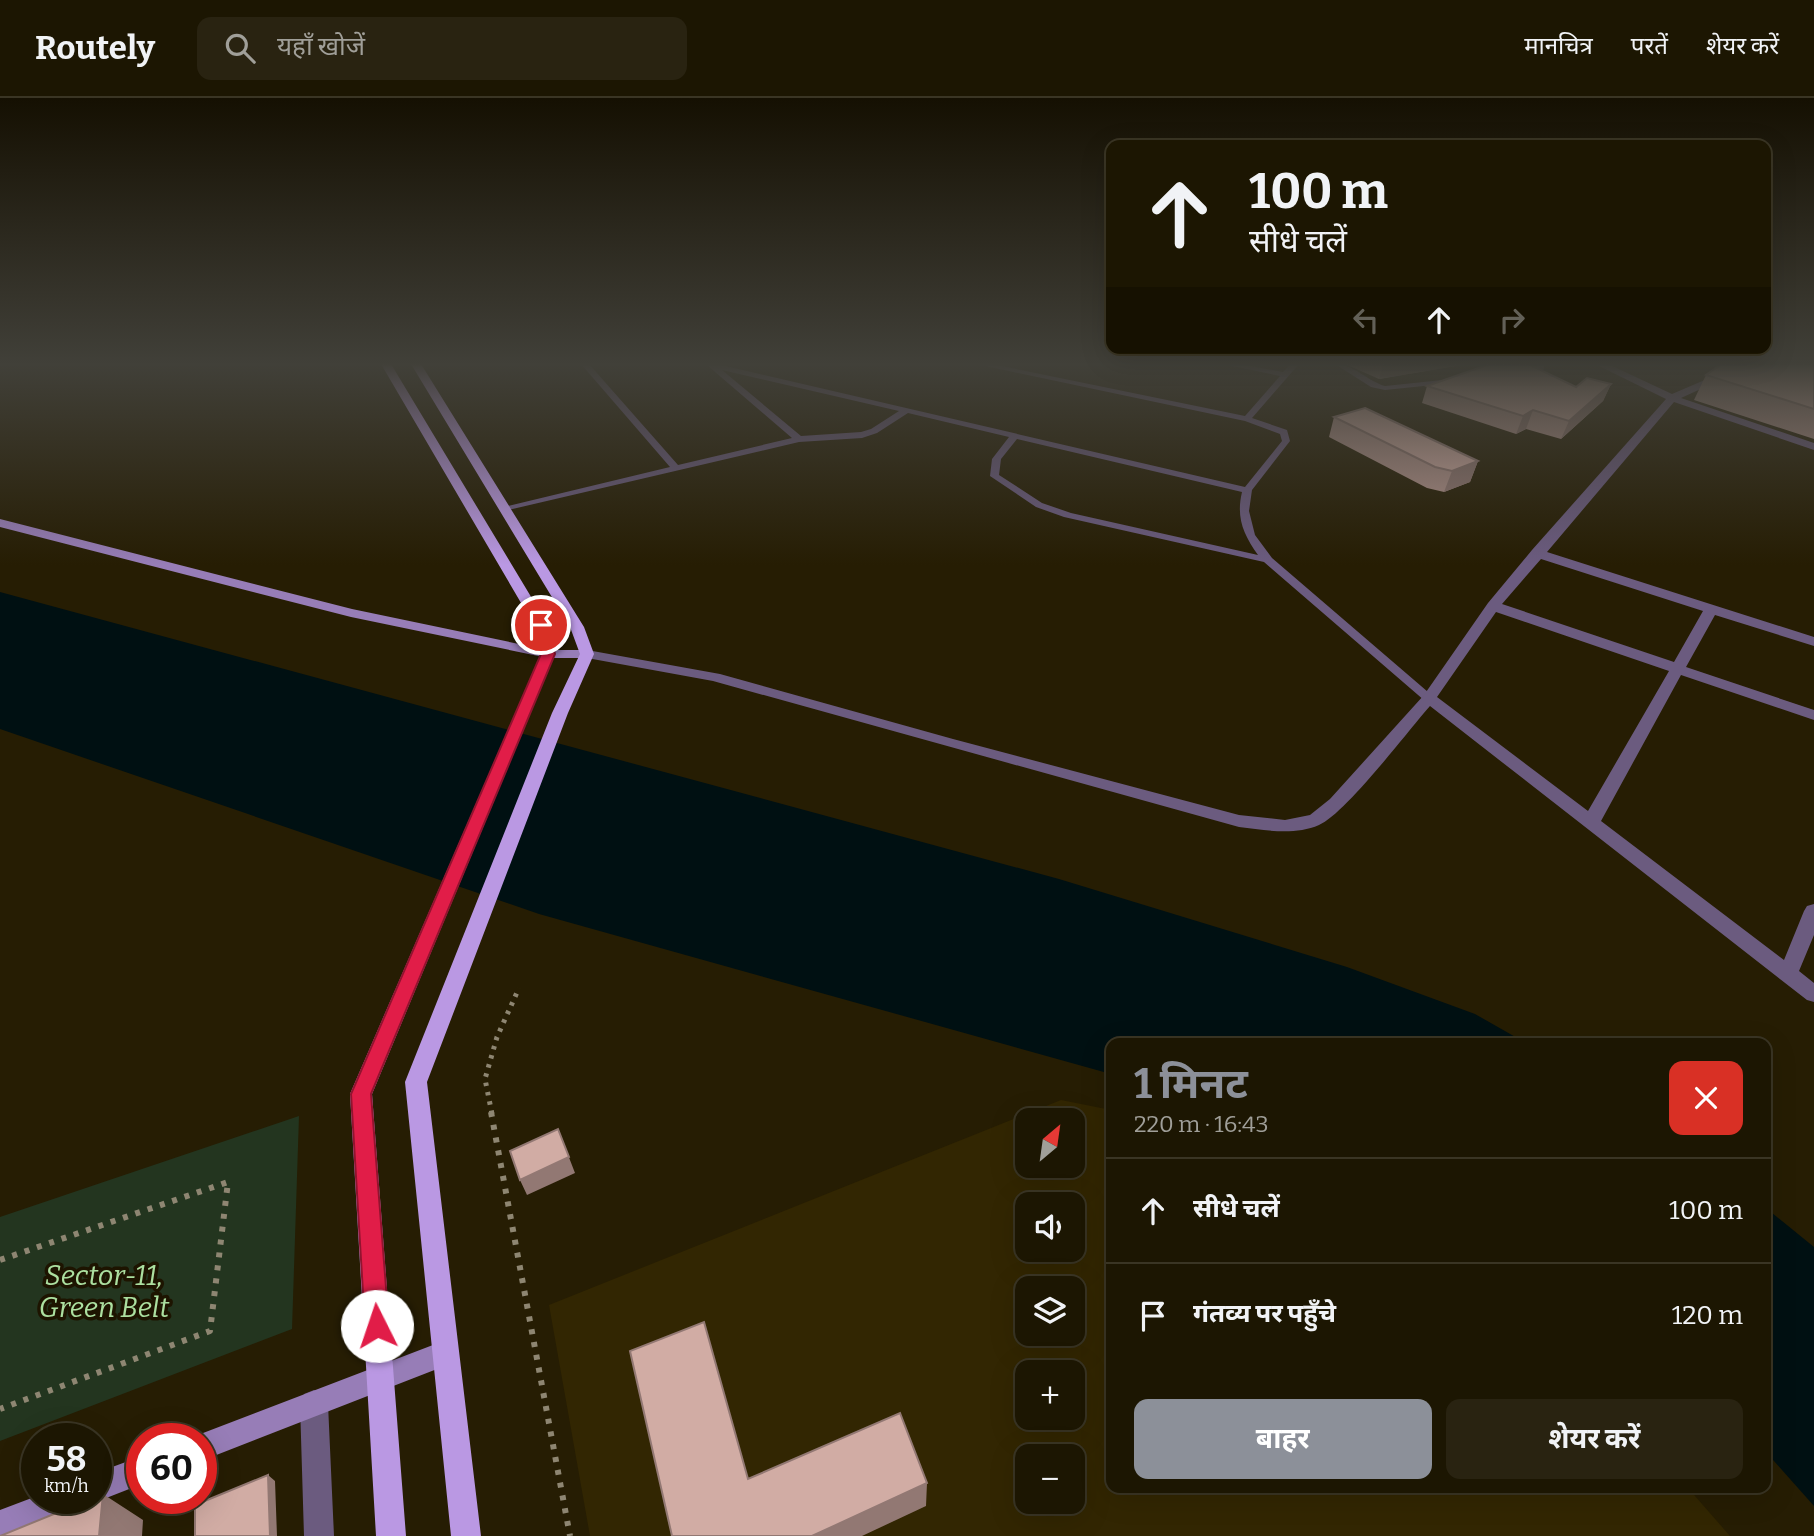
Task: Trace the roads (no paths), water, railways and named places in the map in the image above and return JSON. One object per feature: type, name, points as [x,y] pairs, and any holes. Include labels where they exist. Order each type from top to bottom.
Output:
[{"type":"main road","points":[[391,1536],[361,1094],[548,654],[541,625],[426,431]]},
{"type":"main road","points":[[458,431],[577,627],[587,654],[560,713],[416,1082],[466,1536]]},
{"type":"street","points":[[0,523],[351,613],[548,654],[587,654],[715,677],[1201,812],[1239,821],[1285,825],[1315,820],[1336,803],[1429,698],[1493,606],[1643,431]]},
{"type":"street","points":[[1768,431],[1814,447]]},
{"type":"street","points":[[1537,553],[1814,642]]},
{"type":"street","points":[[1493,606],[1814,715]]},
{"type":"street","points":[[1590,824],[1711,609]]},
{"type":"street","points":[[1429,698],[1814,994]]},
{"type":"street","points":[[1788,974],[1814,911]]},
{"type":"street","points":[[217,1441],[446,1353]]},
{"type":"street","points":[[314,1404],[320,1536]]},
{"type":"street","points":[[0,1525],[28,1514]]},
{"type":"lane","points":[[643,431],[676,469]]},
{"type":"lane","points":[[790,431],[799,439]]},
{"type":"lane","points":[[507,509],[799,439],[862,435],[874,431]]},
{"type":"lane","points":[[994,431],[1247,490]]},
{"type":"lane","points":[[1282,431],[1287,437],[1247,490],[1242,508],[1251,540],[1268,560],[1429,698]]},
{"type":"lane","points":[[1015,436],[994,462],[995,475],[1040,505],[1068,515],[1268,560]]},
{"type":"park label","name":"Sector-11, Green Belt","points":[[104,1291]]}]
